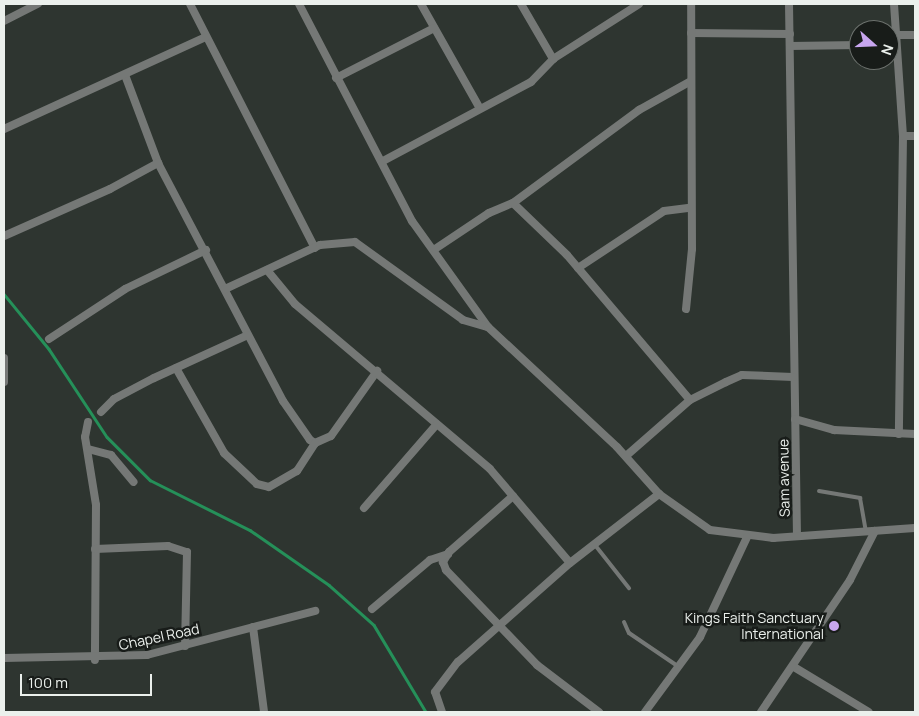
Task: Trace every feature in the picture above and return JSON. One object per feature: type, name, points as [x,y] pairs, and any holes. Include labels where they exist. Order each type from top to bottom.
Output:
[{"type":"street","points":[[4,21],[38,4]]},
{"type":"street","points":[[190,4],[315,248]]},
{"type":"street","points":[[299,4],[336,78],[384,161],[412,221],[435,249],[488,327],[626,456],[659,494],[710,530],[747,537],[797,536],[915,528]]},
{"type":"street","points":[[421,4],[479,107]]},
{"type":"street","points":[[521,4],[552,59]]},
{"type":"street","points":[[384,161],[479,107],[531,82],[552,59],[639,4]]},
{"type":"street","points":[[686,310],[690,208],[692,4]]},
{"type":"street","name":"Sam avenue","points":[[790,4],[797,536]]},
{"type":"street","points":[[894,4],[896,20]]},
{"type":"street","points":[[336,78],[434,28]]},
{"type":"street","points":[[691,33],[790,34]]},
{"type":"street","points":[[899,35],[915,35]]},
{"type":"street","points":[[4,129],[86,88],[106,85],[125,76],[138,65],[206,37]]},
{"type":"street","points":[[790,46],[849,45]]},
{"type":"street","points":[[898,434],[903,136],[899,62]]},
{"type":"street","points":[[125,76],[158,163],[206,250],[283,401],[315,443]]},
{"type":"street","points":[[435,249],[489,213],[513,203],[639,110],[690,82]]},
{"type":"street","points":[[903,136],[915,136]]},
{"type":"street","points":[[4,236],[102,194],[158,163]]},
{"type":"street","points":[[513,203],[578,268],[690,400]]},
{"type":"street","points":[[578,268],[664,211],[690,208]]},
{"type":"street","points":[[225,289],[315,248],[355,242],[463,320],[488,327]]},
{"type":"street","points":[[48,339],[125,289],[206,250]]},
{"type":"street","points":[[267,270],[296,304],[437,424],[513,496],[570,563]]},
{"type":"street","points":[[101,412],[114,399],[248,335]]},
{"type":"street","points":[[4,358],[4,382]]},
{"type":"street","points":[[176,368],[224,453],[257,484],[269,487],[297,471],[315,443],[331,436],[377,371]]},
{"type":"street","points":[[626,456],[690,400],[742,375],[794,377]]},
{"type":"street","points":[[795,419],[834,430],[915,434]]},
{"type":"street","points":[[88,422],[88,449],[94,489],[95,660]]},
{"type":"street","points":[[364,508],[437,424]]},
{"type":"street","points":[[88,449],[111,455],[134,482]]},
{"type":"street","points":[[442,712],[434,698],[437,686],[499,625],[570,563],[659,494]]},
{"type":"street","points":[[372,609],[430,560],[448,554],[513,496]]},
{"type":"street","points":[[761,712],[794,667],[850,580],[875,531]]},
{"type":"street","points":[[645,712],[700,637],[747,537]]},
{"type":"street","points":[[95,550],[168,546],[187,552],[184,646]]},
{"type":"street","points":[[448,554],[446,570],[537,664],[599,712]]},
{"type":"street","name":"Chapel Road","points":[[4,658],[95,660],[184,646],[253,627],[294,620],[315,611]]},
{"type":"street","points":[[253,627],[264,712]]},
{"type":"street","points":[[794,667],[870,712]]},
{"type":"lane","points":[[819,491],[860,498],[866,531]]},
{"type":"lane","points":[[595,545],[629,588]]},
{"type":"lane","points":[[624,622],[629,633],[679,667]]},
{"type":"waterway","points":[[4,294],[49,349],[107,437],[150,480],[250,530],[329,585],[374,625],[426,712]]},
{"type":"place","name":"Kings Faith Sanctuary International","points":[[834,626]]}]
